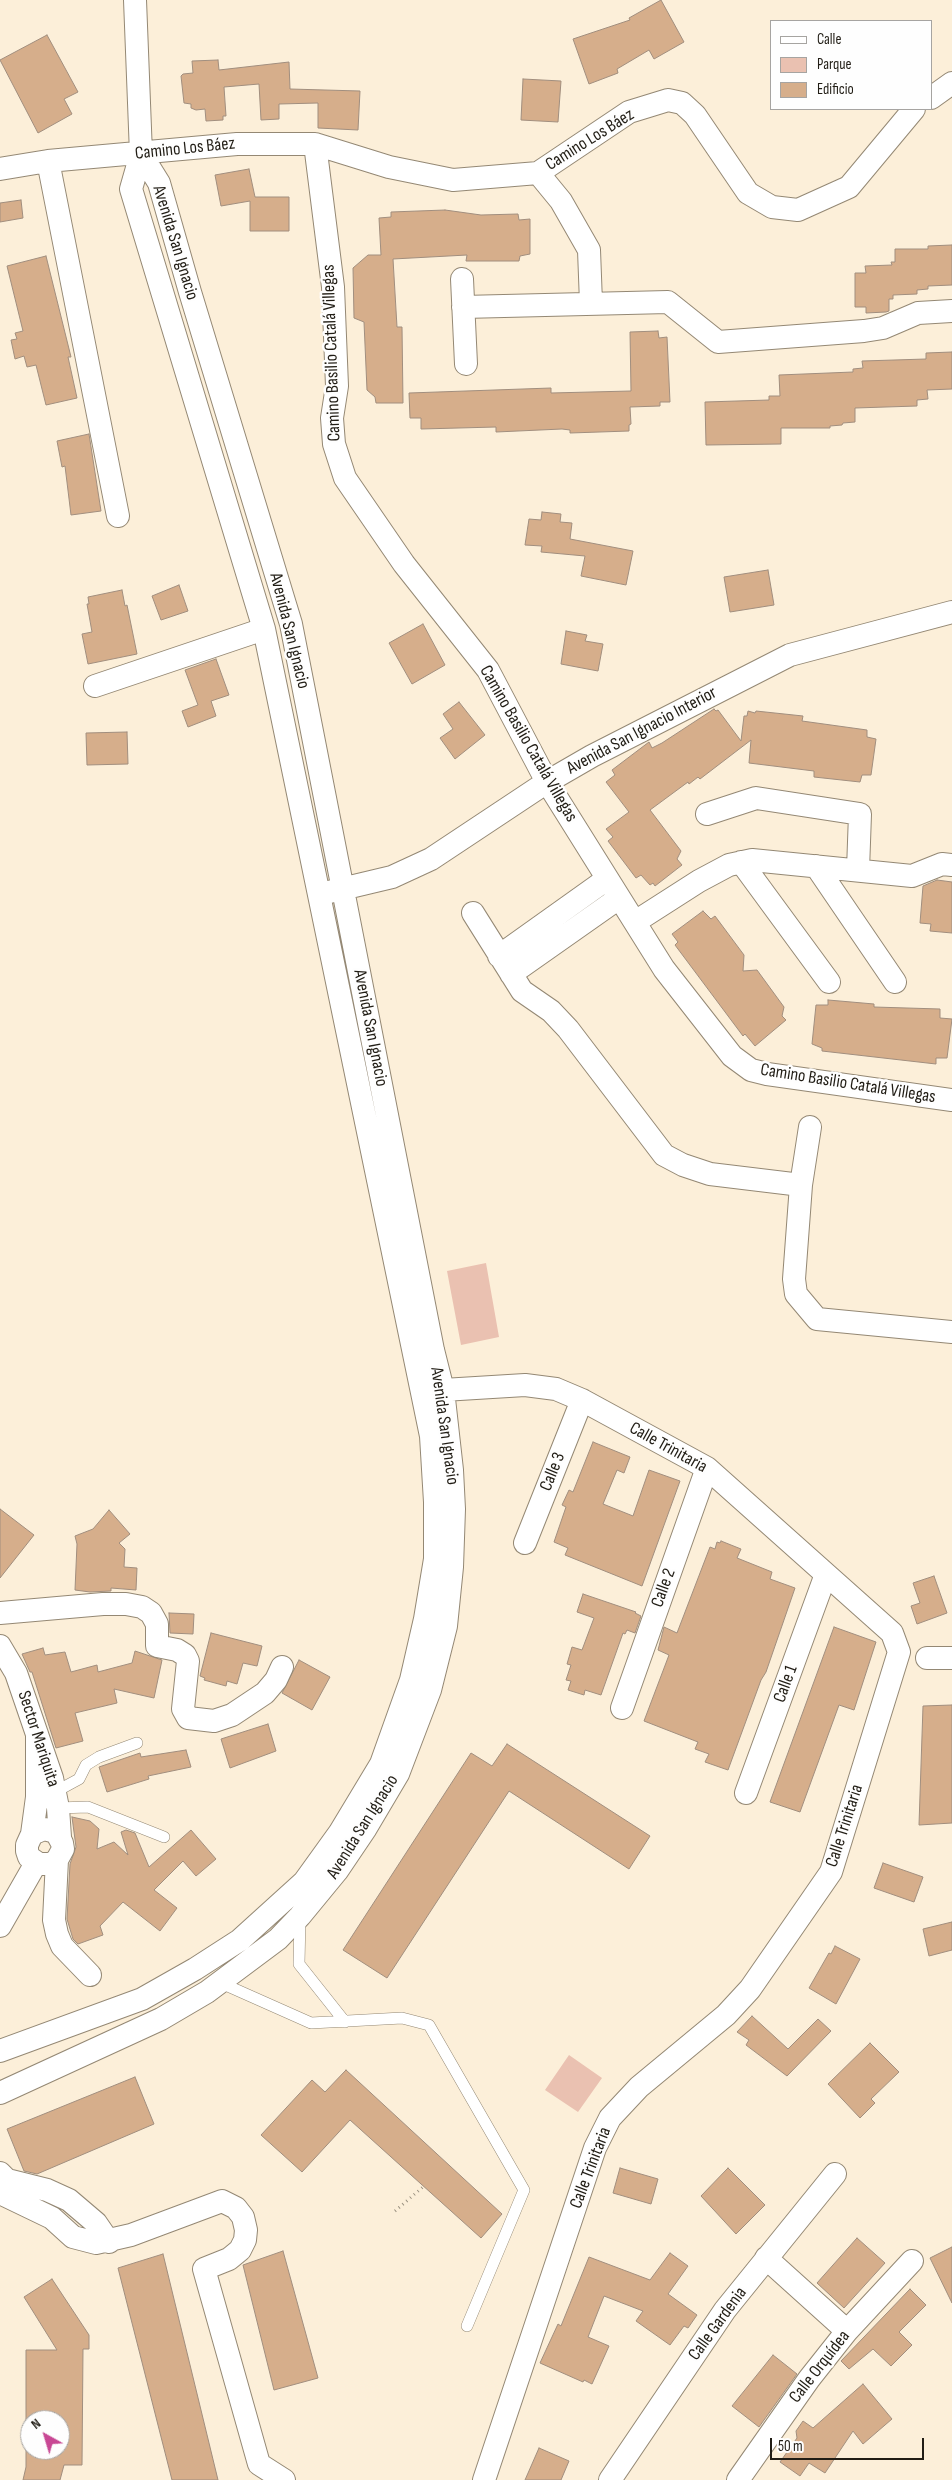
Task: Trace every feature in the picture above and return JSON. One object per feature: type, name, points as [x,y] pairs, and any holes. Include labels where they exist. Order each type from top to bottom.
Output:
[{"type":"street","points":[[135,0],[141,154]]},
{"type":"street","points":[[932,97],[952,83]]},
{"type":"street","name":"Camino Los Báez","points":[[0,168],[48,161],[237,144],[315,144],[389,167],[453,180],[538,173],[629,112],[668,100],[682,104],[695,115],[748,193],[772,207],[798,210],[849,186],[913,110]]},
{"type":"street","name":"Camino Basilio Catalá Villegas","points":[[315,144],[333,287],[337,386],[332,418],[334,444],[345,478],[404,564],[488,670],[547,782],[606,879],[664,968],[732,1056],[751,1070],[952,1100]]},
{"type":"street","name":"Avenida San Ignacio","points":[[0,2051],[142,1999],[195,1970],[240,1940],[269,1916],[304,1882],[340,1832],[381,1764],[411,1680],[425,1619],[434,1559],[435,1502],[431,1436],[321,894],[264,629],[131,189],[141,154]]},
{"type":"street","name":"Avenida San Ignacio","points":[[0,2093],[161,2019],[221,1982],[278,1939],[300,1916],[337,1871],[393,1782],[430,1690],[446,1626],[452,1567],[454,1510],[452,1470],[443,1390],[433,1350],[291,624],[190,292],[159,183],[141,154]]},
{"type":"street","points":[[48,161],[118,516]]},
{"type":"street","points":[[538,173],[561,201],[589,250],[591,303]]},
{"type":"street","points":[[462,279],[466,364]]},
{"type":"street","points":[[463,307],[668,302],[718,342],[864,331],[883,328],[918,313],[952,311]]},
{"type":"street","name":"Avenida San Ignacio Interior","points":[[321,894],[392,877],[431,859],[547,782],[592,756],[790,655],[952,612]]},
{"type":"street","points":[[95,686],[264,629]]},
{"type":"street","points":[[707,814],[756,798],[860,814],[858,870]]},
{"type":"street","points":[[635,922],[699,881],[729,865],[752,860],[912,876],[942,864],[952,866]]},
{"type":"street","points":[[741,862],[829,982]]},
{"type":"street","points":[[816,866],[894,982]]},
{"type":"street","points":[[505,965],[606,879]]},
{"type":"street","points":[[505,965],[619,898]]},
{"type":"street","points":[[473,913],[522,991],[552,1011],[568,1028],[664,1155],[683,1165],[710,1174],[800,1185]]},
{"type":"street","points":[[810,1127],[800,1185],[794,1279],[796,1294],[817,1319],[952,1332]]},
{"type":"street","name":"Calle Trinitaria","points":[[443,1390],[525,1385],[556,1389],[582,1400],[707,1468],[892,1633],[898,1644],[899,1652],[831,1872],[750,1989],[726,2015],[640,2087],[610,2118],[596,2148],[484,2480]]},
{"type":"street","name":"Calle 3","points":[[524,1543],[582,1400]]},
{"type":"street","name":"Calle 2","points":[[622,1708],[707,1468]]},
{"type":"street","name":"Calle 1","points":[[746,1793],[826,1574]]},
{"type":"street","points":[[0,1613],[103,1604],[126,1604],[142,1607],[151,1613],[157,1624],[157,1646],[177,1650],[185,1655],[188,1662],[183,1709],[188,1718],[214,1721],[232,1715],[265,1693],[276,1680],[282,1667]]},
{"type":"street","name":"Sector Mariquita","points":[[0,1646],[16,1673],[57,1800],[62,1849],[38,1850]]},
{"type":"street","points":[[927,1658],[952,1658]]},
{"type":"street","points":[[37,1734],[38,1850],[57,1934],[62,1946],[90,1976]]},
{"type":"street","points":[[0,1895],[17,1868],[38,1850]]},
{"type":"street","points":[[0,1926],[38,1850]]},
{"type":"street","points":[[0,2173],[7,2180],[47,2190],[69,2200],[96,2223],[109,2242]]},
{"type":"street","name":"Calle Gardenia","points":[[610,2480],[725,2310],[835,2174]]},
{"type":"street","points":[[0,2193],[46,2215],[73,2237],[96,2243],[109,2242],[222,2201],[236,2208],[243,2217],[246,2230],[245,2240],[240,2250],[229,2259],[204,2268],[258,2464],[284,2480]]},
{"type":"street","points":[[766,2258],[847,2331]]},
{"type":"street","name":"Calle Orquídea","points":[[738,2480],[809,2378],[847,2331],[912,2261]]},
{"type":"lane","points":[[57,1800],[79,1779],[86,1765],[99,1757],[136,1743]]},
{"type":"lane","points":[[57,1800],[88,1807],[164,1837]]},
{"type":"lane","points":[[300,1916],[299,1964],[345,2022]]},
{"type":"lane","points":[[221,1982],[311,2023],[402,2018],[429,2025],[524,2190],[467,2326]]},
{"type":"path","points":[[395,2212],[423,2187]]},
{"type":"green space","points":[[486,1263],[499,1337],[461,1345],[447,1271]]},
{"type":"green space","points":[[569,2055],[602,2078],[578,2112],[545,2090]]},
{"type":"building","points":[[661,0],[684,42],[654,59],[649,50],[617,69],[618,73],[589,84],[573,39],[630,20],[629,18]]},
{"type":"building","points":[[47,35],[78,92],[64,99],[72,114],[38,133],[0,60]]},
{"type":"building","points":[[218,60],[219,70],[289,62],[290,89],[360,91],[358,130],[318,128],[318,103],[279,104],[279,119],[261,120],[259,84],[224,87],[226,116],[223,116],[223,120],[206,121],[205,109],[196,110],[191,108],[191,104],[184,103],[181,76],[193,73],[192,61]]},
{"type":"building","points":[[523,79],[561,81],[558,122],[521,120]]},
{"type":"building","points":[[249,169],[255,197],[289,197],[289,231],[250,231],[250,201],[221,206],[215,175]]},
{"type":"building","points":[[21,200],[23,218],[0,222],[0,203]]},
{"type":"building","points":[[445,210],[481,215],[518,214],[519,220],[530,219],[530,254],[520,256],[519,261],[466,261],[467,255],[393,259],[397,327],[402,327],[403,403],[376,403],[375,397],[367,390],[364,322],[354,318],[353,268],[368,255],[381,255],[379,218],[391,217],[391,212]]},
{"type":"building","points":[[952,245],[952,285],[928,286],[928,289],[917,290],[917,294],[893,295],[893,299],[889,299],[889,311],[886,312],[866,313],[866,307],[855,307],[855,273],[866,273],[865,266],[892,265],[891,262],[895,262],[895,249],[928,249],[928,246]]},
{"type":"building","points":[[46,256],[71,357],[68,357],[77,398],[46,405],[36,365],[27,367],[24,356],[15,359],[11,340],[17,339],[15,333],[23,331],[7,266]]},
{"type":"building","points":[[658,331],[659,338],[667,337],[670,402],[660,402],[660,406],[630,407],[631,424],[629,425],[629,431],[570,433],[570,430],[562,429],[496,432],[496,427],[421,429],[421,418],[410,418],[409,393],[551,388],[551,393],[631,391],[630,332]]},
{"type":"building","points":[[952,352],[952,389],[927,390],[928,399],[917,400],[917,406],[855,408],[855,422],[830,426],[830,428],[781,428],[781,444],[706,445],[705,402],[769,400],[769,396],[780,396],[779,375],[853,372],[853,369],[863,368],[862,361],[926,359],[926,353]]},
{"type":"building","points":[[89,434],[101,511],[71,515],[65,466],[62,467],[57,441]]},
{"type":"building","points":[[542,512],[561,514],[560,522],[572,523],[570,539],[633,551],[626,585],[581,576],[585,556],[541,552],[542,546],[525,545],[529,519],[541,520]]},
{"type":"building","points":[[768,570],[774,605],[730,612],[724,577]]},
{"type":"building","points":[[179,585],[188,611],[161,620],[152,596]]},
{"type":"building","points":[[122,590],[137,654],[88,664],[82,634],[92,632],[87,604],[89,604],[88,597]]},
{"type":"building","points":[[423,624],[445,665],[412,684],[389,643]]},
{"type":"building","points":[[566,631],[587,635],[585,641],[603,644],[598,671],[561,664]]},
{"type":"building","points":[[216,659],[229,695],[211,701],[216,716],[188,727],[182,711],[198,705],[185,670]]},
{"type":"building","points":[[459,702],[485,735],[455,759],[440,738],[453,729],[443,714]]},
{"type":"building","points":[[714,709],[718,710],[741,741],[744,716],[747,716],[748,711],[803,716],[802,721],[867,730],[867,737],[876,739],[871,775],[862,775],[860,782],[814,777],[814,771],[749,763],[751,740],[700,779],[698,777],[689,784],[688,782],[650,810],[681,851],[677,859],[682,865],[655,886],[653,883],[650,885],[641,875],[636,878],[608,841],[613,837],[606,829],[629,812],[606,782],[615,775],[612,770],[649,742],[652,748],[662,743]]},
{"type":"building","points":[[127,732],[128,764],[87,765],[86,733]]},
{"type":"building","points":[[937,880],[952,882],[952,933],[930,931],[931,924],[920,923],[923,886]]},
{"type":"building","points":[[703,911],[711,919],[715,916],[744,955],[743,971],[757,970],[784,1007],[782,1016],[786,1020],[755,1046],[745,1034],[743,1036],[675,945],[678,942],[672,934]]},
{"type":"building","points":[[828,1000],[874,1004],[874,1007],[940,1009],[940,1018],[952,1019],[947,1058],[936,1058],[936,1064],[822,1051],[822,1048],[812,1044],[816,1005],[828,1005]]},
{"type":"building","points":[[593,1442],[630,1457],[624,1473],[617,1470],[603,1504],[633,1516],[649,1470],[680,1481],[642,1586],[565,1555],[568,1548],[554,1542],[566,1507],[562,1505],[569,1490],[573,1492]]},
{"type":"building","points":[[0,1509],[34,1535],[0,1578]]},
{"type":"building","points":[[109,1510],[130,1534],[119,1543],[125,1549],[124,1567],[137,1568],[136,1590],[111,1588],[111,1591],[90,1592],[75,1590],[77,1544],[75,1536],[93,1529]]},
{"type":"building","points":[[721,1541],[741,1549],[737,1558],[772,1572],[770,1579],[795,1588],[766,1672],[761,1680],[728,1770],[705,1762],[709,1754],[695,1749],[698,1742],[644,1721],[669,1655],[658,1650],[664,1627],[677,1633],[710,1547],[715,1549],[717,1542],[720,1543]]},
{"type":"building","points":[[934,1576],[947,1613],[917,1624],[911,1606],[920,1603],[913,1583]]},
{"type":"building","points":[[583,1594],[636,1612],[641,1616],[635,1633],[627,1630],[625,1634],[623,1633],[601,1695],[585,1690],[584,1695],[568,1690],[571,1681],[566,1680],[571,1665],[567,1664],[572,1647],[582,1650],[594,1618],[577,1612]]},
{"type":"building","points":[[169,1613],[194,1614],[193,1634],[170,1633]]},
{"type":"building","points":[[834,1627],[876,1642],[854,1710],[839,1705],[800,1812],[770,1802]]},
{"type":"building","points":[[211,1633],[262,1646],[257,1666],[243,1663],[237,1684],[227,1681],[226,1686],[204,1680],[205,1678],[200,1676]]},
{"type":"building","points":[[43,1648],[45,1655],[65,1652],[71,1672],[97,1665],[98,1672],[132,1663],[135,1651],[162,1660],[154,1698],[114,1689],[117,1703],[75,1713],[83,1741],[56,1748],[32,1672],[30,1672],[22,1654]]},
{"type":"building","points":[[299,1660],[330,1677],[312,1710],[282,1693]]},
{"type":"building","points":[[952,1705],[952,1823],[919,1825],[923,1706]]},
{"type":"building","points":[[268,1724],[276,1751],[230,1768],[221,1739]]},
{"type":"building","points":[[507,1744],[650,1836],[629,1869],[509,1791],[387,1978],[343,1950],[471,1753],[492,1766]]},
{"type":"building","points":[[186,1750],[191,1767],[148,1776],[149,1779],[107,1792],[99,1767],[140,1753],[141,1757]]},
{"type":"building","points":[[72,1817],[90,1821],[99,1829],[97,1849],[114,1842],[128,1855],[121,1832],[126,1830],[135,1833],[149,1867],[191,1830],[216,1859],[196,1876],[183,1861],[154,1890],[177,1908],[160,1931],[123,1902],[100,1926],[103,1935],[78,1944],[73,1939],[67,1919],[70,1864],[76,1847]]},
{"type":"building","points":[[883,1863],[923,1877],[914,1902],[874,1888]]},
{"type":"building","points":[[952,1922],[952,1950],[929,1956],[923,1929]]},
{"type":"building","points":[[835,1946],[860,1959],[836,2004],[809,1988]]},
{"type":"building","points":[[752,2016],[788,2049],[818,2019],[831,2031],[787,2076],[746,2045],[749,2040],[737,2032]]},
{"type":"building","points":[[870,2043],[899,2072],[871,2099],[875,2103],[860,2118],[828,2084]]},
{"type":"building","points":[[346,2070],[502,2214],[481,2238],[350,2120],[302,2172],[261,2135],[312,2080],[325,2092]]},
{"type":"building","points":[[135,2077],[154,2124],[37,2174],[24,2171],[7,2129]]},
{"type":"building","points":[[620,2168],[658,2179],[651,2204],[613,2193]]},
{"type":"building","points":[[728,2168],[765,2205],[736,2234],[701,2196]]},
{"type":"building","points":[[857,2238],[885,2263],[844,2308],[817,2283]]},
{"type":"building","points":[[952,2247],[952,2303],[930,2258]]},
{"type":"building","points":[[283,2251],[318,2378],[274,2390],[243,2265]]},
{"type":"building","points":[[670,2253],[688,2266],[668,2294],[697,2315],[688,2328],[684,2326],[670,2345],[636,2321],[643,2311],[604,2296],[588,2337],[609,2346],[592,2384],[584,2380],[583,2382],[540,2363],[558,2324],[561,2326],[589,2257],[650,2280]]},
{"type":"building","points":[[163,2254],[218,2480],[172,2480],[118,2268]]},
{"type":"building","points":[[52,2279],[89,2335],[89,2349],[83,2349],[82,2465],[64,2465],[60,2480],[23,2480],[26,2460],[70,2460],[70,2410],[26,2410],[26,2350],[57,2350],[24,2297]]},
{"type":"building","points":[[910,2289],[926,2305],[899,2332],[912,2345],[891,2366],[873,2349],[849,2369],[841,2361]]},
{"type":"building","points":[[773,2355],[797,2374],[759,2427],[732,2406]]},
{"type":"building","points":[[863,2384],[892,2419],[863,2444],[853,2431],[825,2473],[809,2463],[800,2476],[780,2462],[797,2438],[796,2431],[803,2421],[813,2428]]},
{"type":"building","points":[[539,2448],[569,2461],[561,2480],[525,2480]]}]
